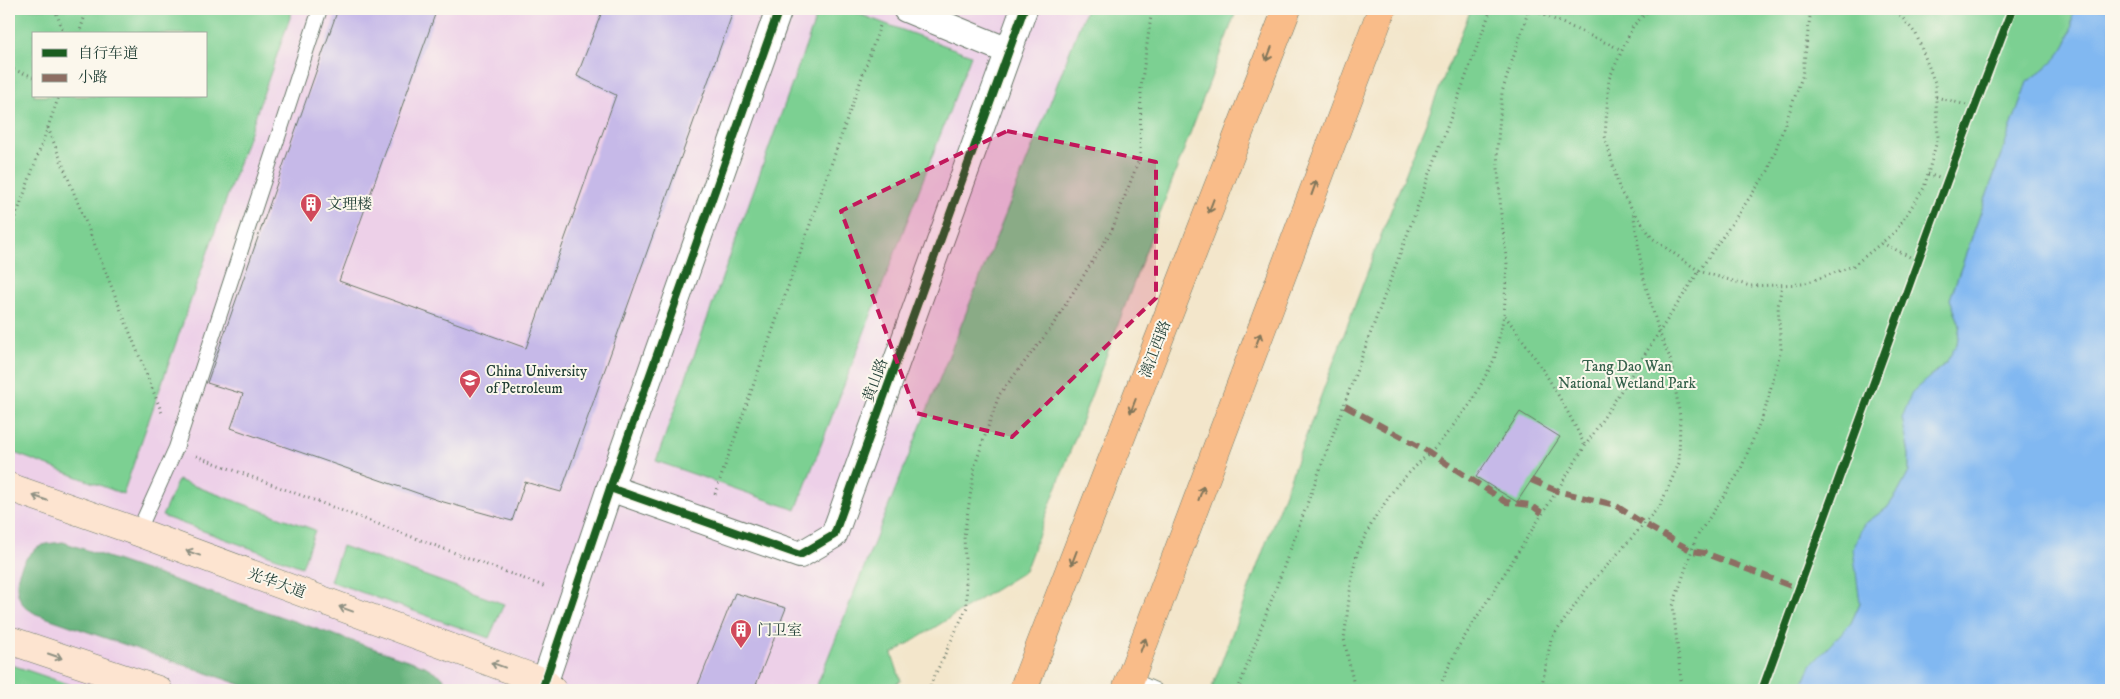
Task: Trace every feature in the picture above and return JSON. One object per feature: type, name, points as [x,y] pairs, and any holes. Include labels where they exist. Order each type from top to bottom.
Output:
[{"type":"main road","name":"漓江西路","points":[[1023,690],[1287,9]]},
{"type":"main road","points":[[1128,685],[1382,9]]},
{"type":"street","points":[[546,688],[573,597],[610,488],[779,9]]},
{"type":"street","points":[[906,9],[1008,51]]},
{"type":"street","name":"黄山路","points":[[610,488],[800,555],[834,535],[1024,9]]},
{"type":"street","name":"光华大道","points":[[9,487],[138,532],[546,688]]},
{"type":"street","points":[[9,640],[158,690]]},
{"type":"lane","points":[[138,532],[176,448],[320,9]]},
{"type":"lane","points":[[1128,685],[1155,690]]},
{"type":"path","points":[[55,9],[63,32]]},
{"type":"path","points":[[80,32],[87,9]]},
{"type":"path","points":[[928,690],[967,607],[964,536],[975,465],[999,395],[1051,328],[1112,230],[1140,157],[1141,87],[1152,9]]},
{"type":"path","points":[[1238,690],[1491,9]]},
{"type":"path","points":[[1355,690],[1344,639],[1352,576],[1358,550],[1374,519],[1397,485],[1441,441],[1471,403],[1494,360],[1504,316],[1507,264],[1501,214],[1497,152],[1502,92],[1530,9],[1622,50]]},
{"type":"path","points":[[1650,9],[1633,26],[1609,79],[1605,136],[1620,191],[1652,238],[1699,271],[1750,286],[1803,284],[1853,266],[1895,232],[1924,188],[1938,137],[1936,83],[1916,34],[1895,9]]},
{"type":"path","points":[[1438,690],[1458,647],[1585,446],[1699,271],[1768,171],[1802,77],[1811,9]]},
{"type":"path","points":[[706,521],[882,18]]},
{"type":"path","points":[[9,68],[32,76]]},
{"type":"path","points":[[1936,97],[1974,107]]},
{"type":"path","points":[[9,236],[58,98]]},
{"type":"path","points":[[1971,116],[1978,98]]},
{"type":"path","points":[[48,128],[176,448],[573,597]]},
{"type":"path","points":[[1928,174],[1948,177],[1943,190]]},
{"type":"path","points":[[1541,690],[1551,639],[1587,588],[1660,506],[1679,463],[1680,416],[1670,358],[1659,332],[1643,276],[1632,210]]},
{"type":"path","points":[[1882,243],[1918,261]]},
{"type":"path","points":[[1914,271],[1921,252]]},
{"type":"path","points":[[1682,690],[1673,606],[1696,538],[1740,471],[1766,410],[1780,349],[1778,306],[1782,285]]},
{"type":"path","points":[[1504,316],[1523,339],[1566,407],[1585,446]]},
{"type":"highlighted area","points":[[1007,131],[1156,162],[1156,298],[1012,437],[916,413],[841,211]]},
{"type":"shaded area","name":"China University of Petroleum","points":[[9,9],[1086,9],[815,690],[9,690]]},
{"type":"green space","points":[[9,9],[293,9],[123,494],[9,451]]},
{"type":"green space","points":[[819,9],[845,9],[971,55],[796,510],[656,461]]},
{"type":"green space","points":[[1086,9],[1237,9],[1025,571],[892,654],[901,681],[884,690],[815,690],[1048,108]]},
{"type":"green space","name":"Tang Dao Wan National Wetland Park","points":[[1471,9],[2072,9],[2072,24],[2067,43],[2050,64],[2027,82],[1950,299],[1960,325],[1957,344],[1946,363],[1932,374],[1903,418],[1909,454],[1909,472],[1887,508],[1863,525],[1854,549],[1860,603],[1851,623],[1835,641],[1803,685],[1804,690],[1211,690],[1380,238]]},
{"type":"green space","points":[[178,480],[315,530],[302,567],[162,516]]},
{"type":"green space","points":[[63,542],[425,666],[443,677],[448,690],[256,690],[36,614],[23,605],[18,593],[17,585],[20,569],[24,561],[36,549],[45,544]]},
{"type":"green space","points":[[342,546],[504,604],[489,638],[330,581]]},
{"type":"green space","points":[[9,664],[85,690],[9,690]]},
{"type":"water","points":[[2072,9],[2111,9],[2111,690],[1804,690],[1803,685],[1811,665],[1851,623],[1860,603],[1853,549],[1863,525],[1887,508],[1909,472],[1909,454],[1902,418],[1912,392],[1946,363],[1957,344],[1960,325],[1950,299],[2027,82],[2050,64],[2067,43],[2072,24]]},
{"type":"building","name":"文理楼","points":[[338,9],[437,9],[339,281],[526,348],[616,95],[577,76],[603,9],[734,9],[561,492],[525,482],[512,521],[440,501],[231,428],[243,394],[207,383]]},
{"type":"building","points":[[1520,412],[1560,437],[1517,502],[1476,477]]},
{"type":"building","name":"门卫室","points":[[735,593],[786,608],[754,690],[696,690]]},
{"type":"marked path","points":[[1345,406],[1429,452],[1506,502],[1531,505],[1542,513]]},
{"type":"marked path","points":[[1531,480],[1557,491],[1615,505],[1692,551],[1705,553],[1799,589]]},
{"type":"cycle path","points":[[542,690],[610,488],[779,9]]},
{"type":"cycle path","points":[[610,488],[800,555],[834,535],[1024,9]]},
{"type":"cycle path","points":[[1762,690],[1947,181],[2012,9]]},
{"type":"place","name":"文理楼","points":[[311,223]]},
{"type":"place","name":"China University of Petroleum","points":[[470,399]]},
{"type":"place","name":"门卫室","points":[[741,649]]}]
